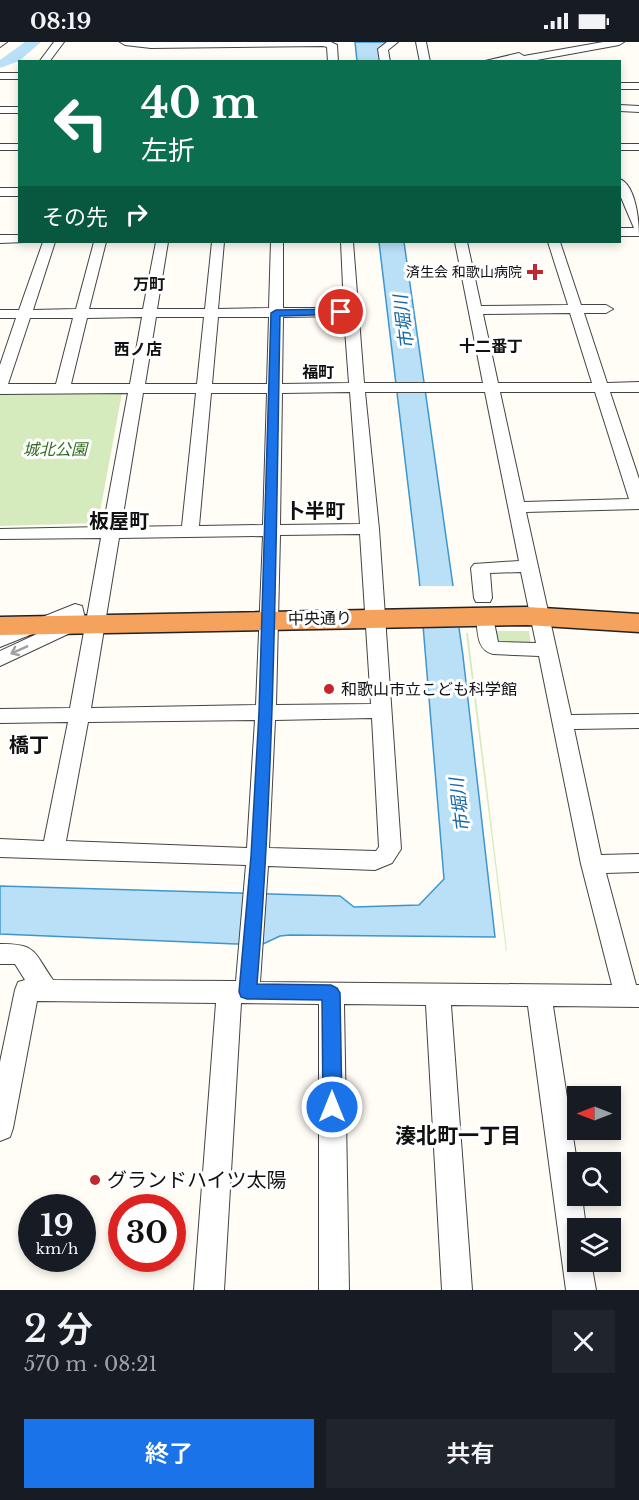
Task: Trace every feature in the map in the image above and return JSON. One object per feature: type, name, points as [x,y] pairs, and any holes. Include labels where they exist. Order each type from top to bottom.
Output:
[{"type":"highway","name":"中央通り","points":[[0,611],[86,617],[269,610],[539,608],[639,604]]},
{"type":"highway","name":"中央通り","points":[[539,608],[639,623]]},
{"type":"highway","name":"中央通り","points":[[0,626],[35,625],[86,617]]},
{"type":"street","points":[[46,60],[59,42]]},
{"type":"street","points":[[125,42],[333,56]]},
{"type":"street","points":[[385,60],[383,49],[393,42]]},
{"type":"street","points":[[422,42],[425,60]]},
{"type":"street","points":[[515,60],[598,42]]},
{"type":"street","points":[[500,60],[619,42]]},
{"type":"street","points":[[0,74],[18,74]]},
{"type":"street","points":[[621,87],[639,86]]},
{"type":"street","points":[[621,108],[639,109]]},
{"type":"street","points":[[0,110],[18,110]]},
{"type":"street","points":[[0,147],[18,147]]},
{"type":"street","points":[[621,147],[639,147]]},
{"type":"street","points":[[621,188],[636,190]]},
{"type":"street","points":[[621,188],[639,226]]},
{"type":"street","points":[[0,192],[18,192]]},
{"type":"street","points":[[621,232],[639,232]]},
{"type":"street","points":[[0,239],[18,239]]},
{"type":"street","points":[[49,243],[0,388],[639,387]]},
{"type":"street","points":[[62,389],[100,243]]},
{"type":"street","points":[[53,850],[79,716],[86,617],[111,532],[162,243]]},
{"type":"street","points":[[190,531],[218,243]]},
{"type":"street","points":[[209,1290],[238,992],[251,955],[258,866],[266,712],[277,243]]},
{"type":"street","points":[[0,848],[258,866],[375,861],[384,857],[390,849],[381,711],[386,608],[370,529],[347,243]]},
{"type":"street","points":[[0,1128],[27,990],[633,996],[592,864],[461,243]]},
{"type":"street","points":[[517,507],[639,504],[554,243]]},
{"type":"street","points":[[476,310],[606,309]]},
{"type":"street","points":[[0,314],[351,312]]},
{"type":"street","points":[[0,534],[370,529]]},
{"type":"street","points":[[529,566],[484,566],[480,568],[476,607],[493,648],[548,650]]},
{"type":"street","points":[[0,659],[86,617]]},
{"type":"street","points":[[0,641],[35,625]]},
{"type":"street","points":[[0,716],[381,711]]},
{"type":"street","points":[[563,722],[639,720]]},
{"type":"street","points":[[592,864],[639,863]]},
{"type":"street","points":[[0,954],[21,954],[46,990]]},
{"type":"street","points":[[331,993],[334,1290]]},
{"type":"street","points":[[438,994],[457,1290]]},
{"type":"street","points":[[540,996],[581,1290]]},
{"type":"green space","name":"城北公園","points":[[122,393],[98,523],[0,526],[0,394]]},
{"type":"green space","points":[[494,631],[529,631],[531,645],[498,642]]},
{"type":"green space","points":[[466,633],[468,633],[507,951],[506,951]]},
{"type":"water","points":[[355,42],[388,42],[379,49],[380,60],[357,60]]},
{"type":"water","name":"市堀川","points":[[379,243],[404,243],[463,656],[495,937],[290,935],[280,936],[263,944],[236,944],[0,934],[0,886],[340,896],[354,907],[419,905],[444,879],[419,577]]},
{"type":"pier","points":[[416,586],[456,586],[462,628],[420,628]]},
{"type":"waterway","points":[[0,64],[14,58],[34,42]]},
{"type":"place","name":"済生会 和歌山病院","points":[[535,272]]},
{"type":"place","name":"和歌山市立こども科学館","points":[[329,689]]},
{"type":"place","name":"グランドハイツ太陽","points":[[95,1180]]},
{"type":"district","name":"万町","points":[[149,284]]},
{"type":"district","name":"十二番丁","points":[[491,346]]},
{"type":"district","name":"西ノ店","points":[[138,349]]},
{"type":"district","name":"福町","points":[[318,372]]},
{"type":"district","name":"卜半町","points":[[315,511]]},
{"type":"district","name":"板屋町","points":[[119,521]]},
{"type":"district","name":"橋丁","points":[[29,745]]},
{"type":"district","name":"湊北町一丁目","points":[[458,1136]]},
{"type":"route","points":[[332,1107],[331,993],[247,992],[259,856],[266,712],[276,313],[341,312]]}]
